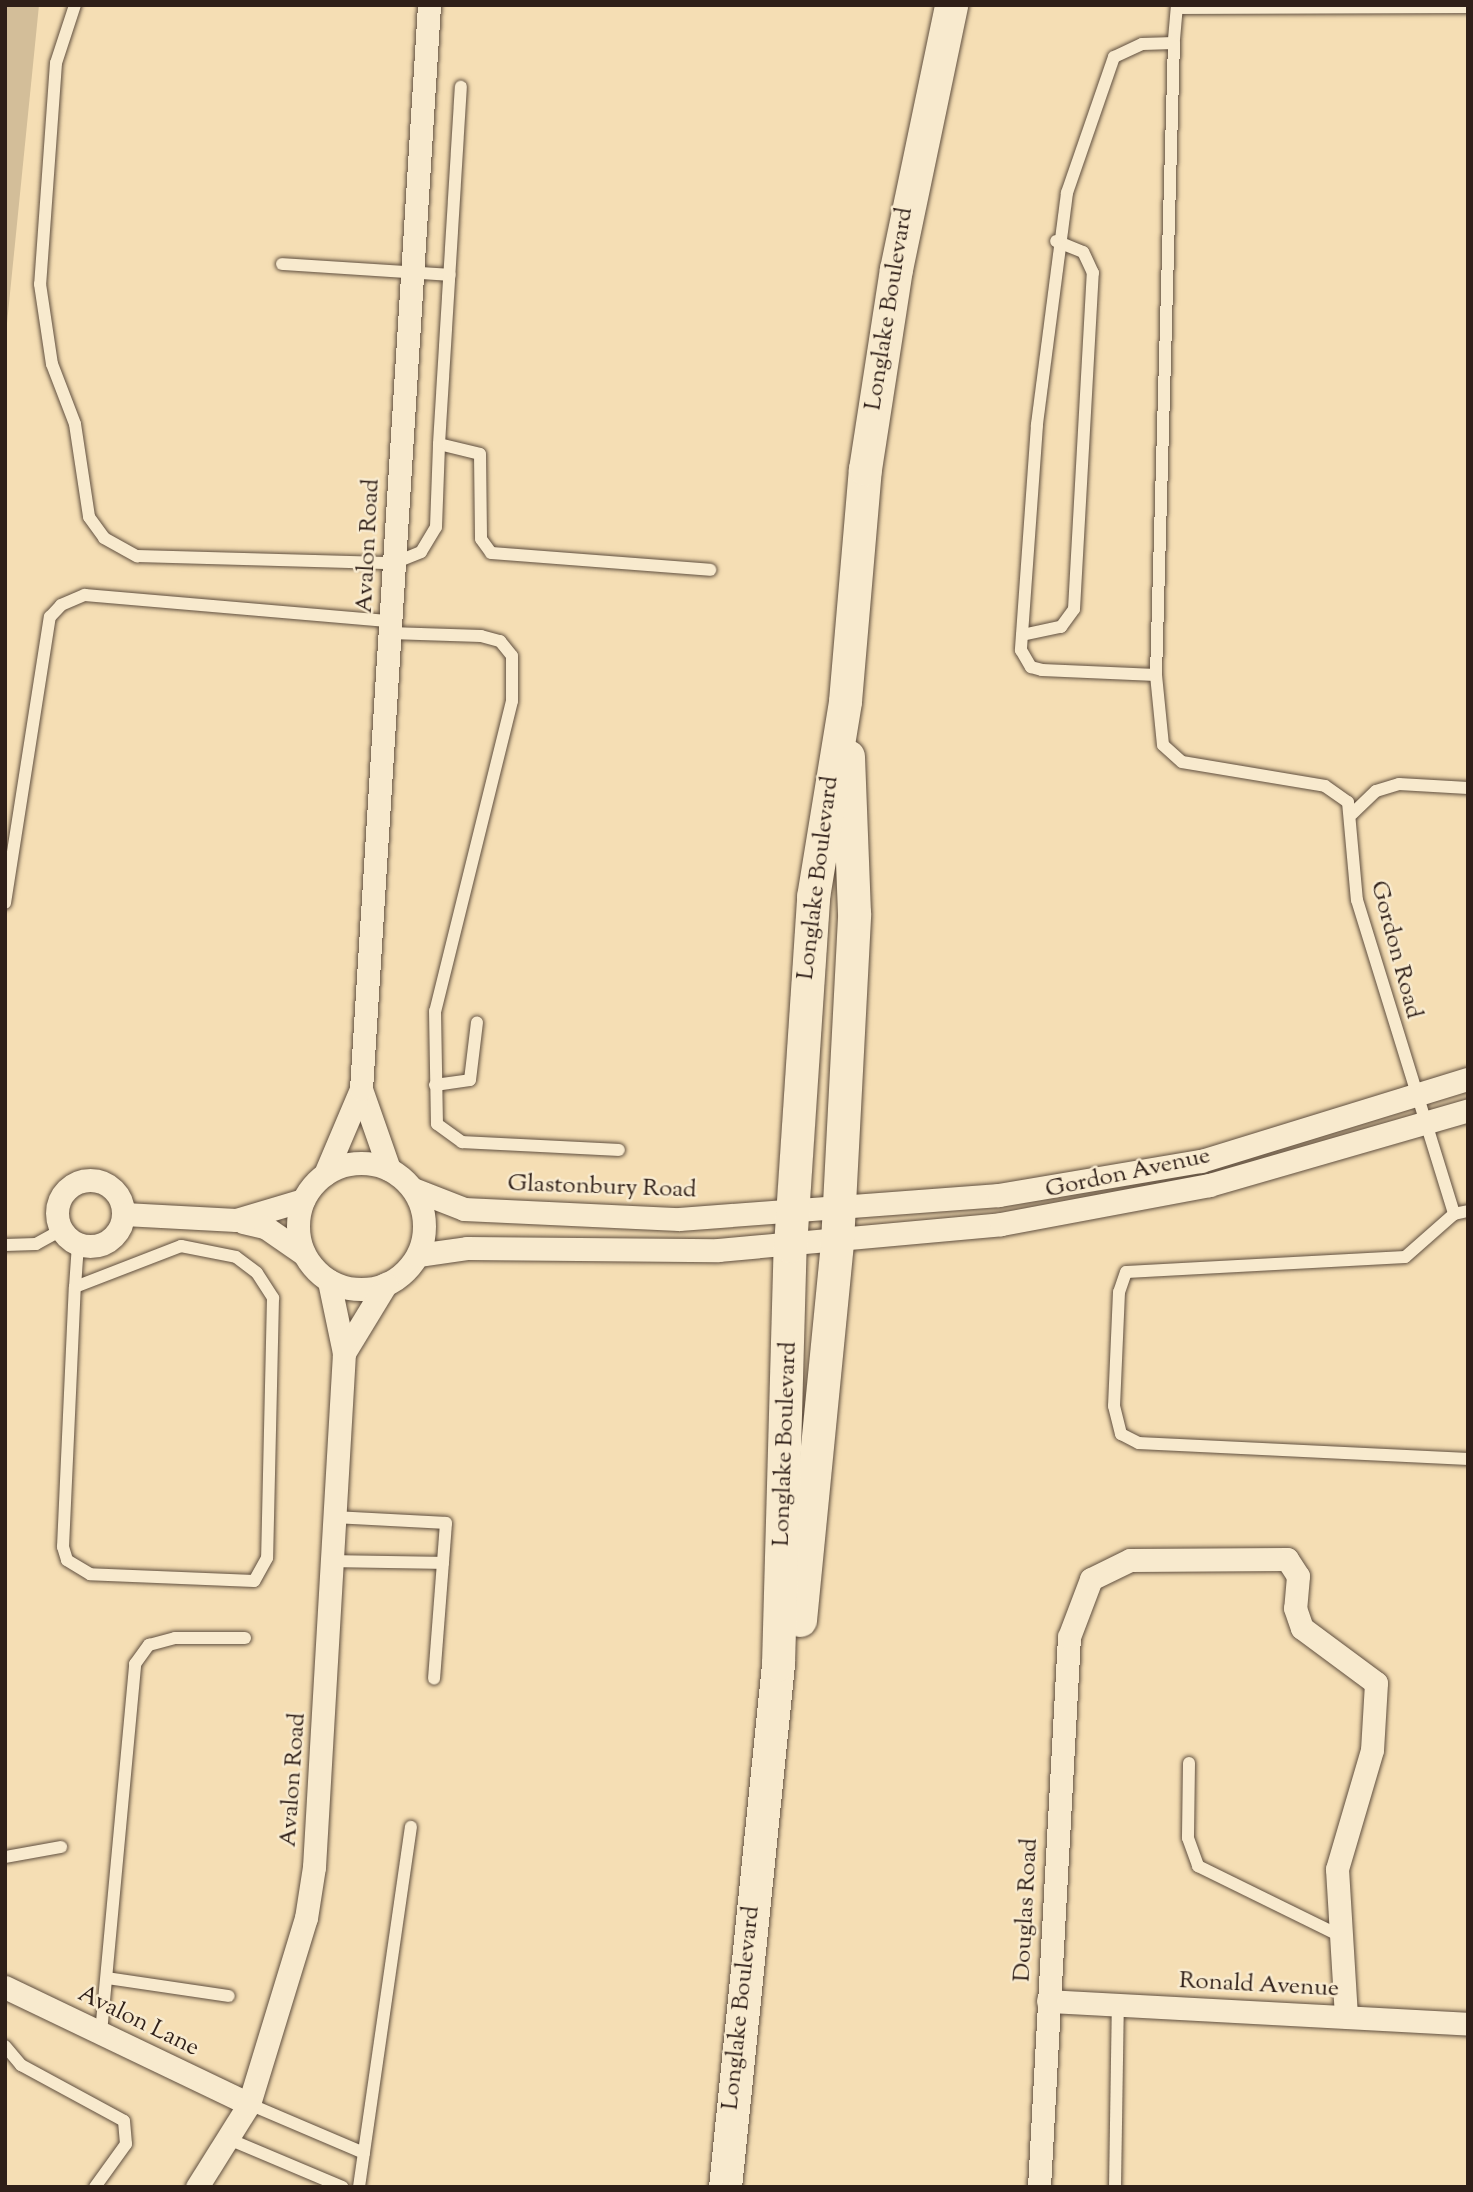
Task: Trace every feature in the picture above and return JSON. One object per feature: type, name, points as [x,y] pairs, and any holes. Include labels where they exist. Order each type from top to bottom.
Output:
[{"type":"main road","name":"Longlake Boulevard","points":[[725,2187],[778,1664],[790,1246],[813,897],[845,701],[865,468],[908,197],[951,5]]},
{"type":"main road","name":"Longlake Boulevard","points":[[736,2187],[837,1242],[854,913],[845,701]]},
{"type":"street","name":"Avalon Road","points":[[325,1174],[361,1090],[429,5]]},
{"type":"street","name":"Gordon Avenue","points":[[792,1210],[838,1203],[974,1198],[1141,1173],[1468,1080]]},
{"type":"street","name":"Avalon Road","points":[[361,1090],[389,1169]]},
{"type":"street","name":"Gordon Avenue","points":[[790,1246],[1096,1210],[1209,1185],[1468,1110]]},
{"type":"street","points":[[304,1254],[298,1236],[303,1200],[325,1174],[358,1162],[389,1169],[413,1189],[425,1222],[418,1255],[386,1284],[344,1353]]},
{"type":"street","points":[[87,1180],[117,1193],[124,1214],[109,1242],[69,1237],[60,1198],[87,1180]]},
{"type":"street","name":"Glastonbury Road","points":[[413,1189],[464,1209],[678,1219],[792,1210]]},
{"type":"street","points":[[236,1220],[303,1200]]},
{"type":"street","points":[[124,1214],[236,1220],[265,1227],[304,1254],[329,1281],[347,1288],[386,1284]]},
{"type":"street","points":[[418,1255],[510,1248],[790,1246]]},
{"type":"street","points":[[329,1281],[344,1353]]},
{"type":"street","name":"Avalon Road","points":[[197,2187],[232,2140],[249,2104],[306,1918],[314,1867],[344,1353]]},
{"type":"street","name":"Douglas Road","points":[[1040,2187],[1069,1637],[1091,1579],[1130,1560],[1273,1556],[1296,1566],[1302,1629],[1363,1668],[1376,1683],[1379,1703],[1337,1869],[1345,1938]]},
{"type":"street","points":[[1345,1938],[1346,2017]]},
{"type":"street","name":"Avalon Lane","points":[[5,1987],[249,2104]]},
{"type":"street","name":"Ronald Avenue","points":[[1048,2001],[1468,2024]]},
{"type":"lane","points":[[75,5],[56,63],[40,284],[52,364],[75,424],[89,517],[116,549],[137,556],[394,563],[421,552],[436,527],[461,87]]},
{"type":"lane","points":[[1468,7],[1177,7],[1156,675],[1159,732],[1172,755],[1217,772],[1325,786],[1348,802],[1352,814],[1376,791],[1399,783],[1468,788]]},
{"type":"lane","points":[[1156,675],[1042,670],[1024,660],[1022,635],[1056,241],[1096,94],[1114,58],[1142,44],[1174,43]]},
{"type":"lane","points":[[1022,635],[1060,627],[1074,610],[1093,274],[1083,251],[1056,241]]},
{"type":"lane","points":[[282,264],[450,275]]},
{"type":"lane","points":[[439,443],[480,454],[481,539],[491,553],[710,570]]},
{"type":"lane","points":[[5,903],[50,617],[61,605],[85,595],[481,636],[500,641],[512,656],[512,701],[435,1011],[437,1124],[462,1142],[619,1150]]},
{"type":"lane","name":"Gordon Road","points":[[1352,814],[1357,900],[1415,1096],[1454,1214]]},
{"type":"lane","points":[[435,1085],[470,1080],[477,1022]]},
{"type":"lane","points":[[1468,1211],[1454,1214],[1405,1257],[1126,1272],[1119,1292],[1114,1406],[1121,1434],[1139,1443],[1468,1460]]},
{"type":"lane","points":[[5,1245],[36,1244],[69,1237],[75,1287],[66,1560],[90,1574],[254,1581],[267,1558],[273,1298],[257,1273],[236,1257],[181,1246],[75,1287]]},
{"type":"lane","points":[[335,1517],[446,1523],[435,1679]]},
{"type":"lane","points":[[332,1561],[443,1563]]},
{"type":"lane","points":[[101,2033],[135,1664],[149,1645],[175,1638],[245,1638]]},
{"type":"lane","points":[[1189,1763],[1188,1838],[1198,1866],[1345,1938]]},
{"type":"lane","points":[[359,2187],[411,1827]]},
{"type":"lane","points":[[5,1857],[61,1847]]},
{"type":"lane","points":[[107,1978],[229,1996]]},
{"type":"lane","points":[[1115,2187],[1118,2005]]},
{"type":"lane","points":[[5,2046],[21,2065],[124,2121],[126,2144],[95,2187]]},
{"type":"lane","points":[[249,2104],[364,2153]]},
{"type":"lane","points":[[232,2140],[342,2187]]},
{"type":"shaded area","points":[[5,5],[39,5],[5,343]]}]
